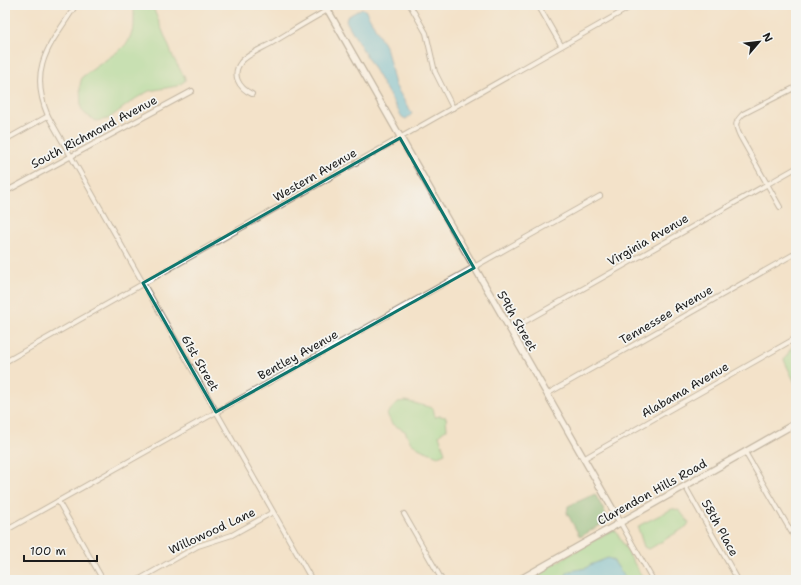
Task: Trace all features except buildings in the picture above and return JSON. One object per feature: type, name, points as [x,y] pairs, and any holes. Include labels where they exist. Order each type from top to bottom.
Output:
[{"type":"street","name":"61st Street","points":[[76,5],[51,44],[42,62],[39,78],[39,89],[42,102],[70,156],[312,580]]},
{"type":"street","points":[[252,94],[246,91],[237,82],[237,75],[241,63],[326,8],[337,5]]},
{"type":"street","points":[[410,5],[426,33],[435,72],[452,108]]},
{"type":"street","points":[[538,5],[561,45]]},
{"type":"street","name":"Western Avenue","points":[[5,362],[561,45],[634,5]]},
{"type":"street","name":"59th Street","points":[[326,8],[652,580]]},
{"type":"street","points":[[780,207],[740,136],[736,121],[743,114],[796,87]]},
{"type":"street","name":"South Richmond Avenue","points":[[5,192],[192,91]]},
{"type":"street","points":[[5,140],[48,116]]},
{"type":"street","name":"Virginia Avenue","points":[[510,330],[796,168]]},
{"type":"street","name":"Bentley Avenue","points":[[5,532],[600,196]]},
{"type":"street","name":"Tennessee Avenue","points":[[547,394],[796,253]]},
{"type":"street","name":"Alabama Avenue","points":[[583,459],[796,338]]},
{"type":"street","name":"Clarendon Hills Road","points":[[519,580],[796,423]]},
{"type":"street","points":[[746,452],[796,540]]},
{"type":"street","name":"58th Place","points":[[685,486],[738,580]]},
{"type":"street","points":[[58,501],[103,580]]},
{"type":"street","name":"Willowood Lane","points":[[138,580],[198,546],[232,535],[273,512]]},
{"type":"street","points":[[404,514],[442,580]]},
{"type":"highlighted area","points":[[400,138],[474,268],[216,412],[143,283]]},
{"type":"green space","points":[[134,5],[152,5],[174,59],[185,78],[185,81],[177,86],[149,91],[135,99],[108,119],[96,121],[85,114],[81,108],[80,85],[82,77],[121,49],[128,42],[134,27]]},
{"type":"green space","points":[[796,343],[796,385],[784,360],[793,345]]},
{"type":"green space","points":[[406,401],[433,408],[435,417],[446,417],[447,429],[439,435],[445,453],[438,456],[420,449],[411,443],[405,431],[392,424],[387,414],[398,402]]},
{"type":"green space","points":[[595,494],[609,520],[580,537],[567,513],[568,506]]},
{"type":"green space","points":[[672,509],[680,511],[689,523],[686,527],[651,548],[648,549],[644,547],[638,528],[640,525]]},
{"type":"green space","points":[[615,530],[644,580],[526,580],[607,533]]},
{"type":"water","points":[[362,8],[366,11],[387,50],[395,85],[412,114],[406,119],[402,117],[346,21],[347,17]]},
{"type":"water","points":[[608,558],[613,560],[627,580],[564,580],[567,573],[570,571],[586,568]]}]
